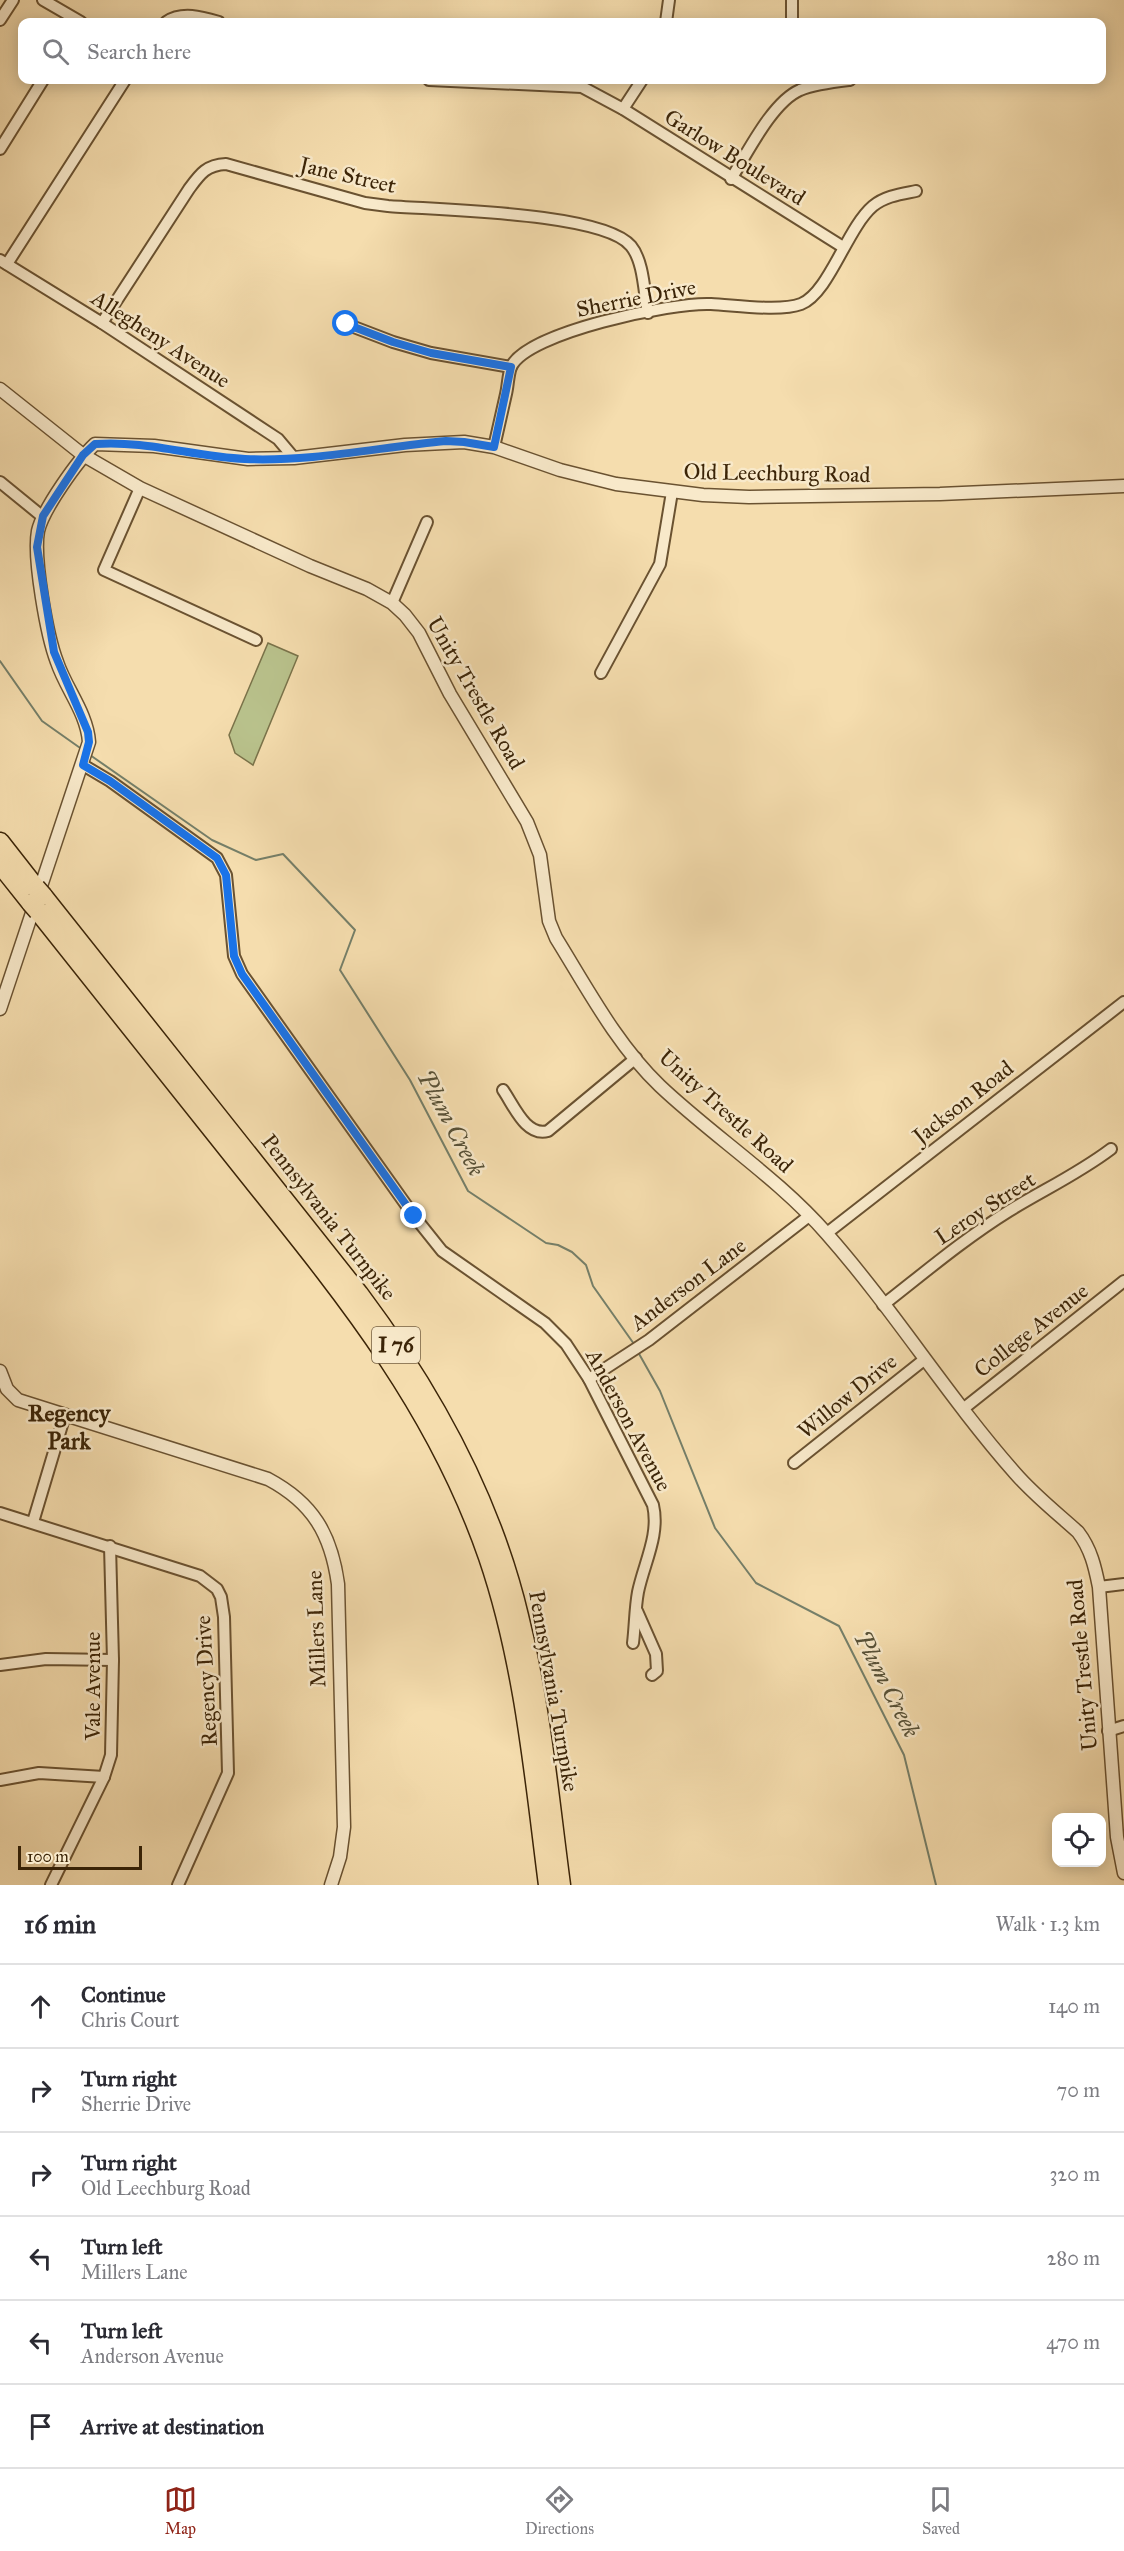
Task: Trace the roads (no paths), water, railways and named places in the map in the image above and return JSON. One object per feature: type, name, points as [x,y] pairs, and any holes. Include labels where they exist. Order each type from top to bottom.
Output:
[{"type":"highway","name":"Pennsylvania Turnpike","points":[[0,842],[37,900],[351,1304],[403,1380],[445,1454],[488,1557],[508,1626],[527,1731],[548,1885]]},
{"type":"highway","name":"Pennsylvania Turnpike","points":[[0,864],[37,900],[352,1285],[391,1336],[444,1423],[492,1528],[519,1615],[539,1723],[561,1885]]},
{"type":"street","points":[[0,20],[13,0]]},
{"type":"street","points":[[44,0],[73,18]]},
{"type":"street","points":[[667,18],[669,0]]},
{"type":"street","points":[[792,0],[792,18]]},
{"type":"street","points":[[173,18],[183,16],[204,18]]},
{"type":"street","points":[[0,149],[41,84]]},
{"type":"street","points":[[4,262],[122,84]]},
{"type":"street","name":"Garlow Boulevard","points":[[572,84],[623,109],[731,179],[843,247]]},
{"type":"street","points":[[623,109],[639,84]]},
{"type":"street","points":[[796,84],[799,91]]},
{"type":"street","points":[[731,179],[776,110],[789,96],[799,91],[831,84]]},
{"type":"street","name":"Jane Street","points":[[102,323],[201,172],[216,165],[226,164],[365,203],[554,218],[611,233],[632,248],[638,260],[648,313]]},
{"type":"street","name":"Sherrie Drive","points":[[511,367],[521,355],[550,339],[592,323],[707,303],[755,307],[788,307],[801,304],[818,291],[843,247],[873,206],[893,196],[916,191]]},
{"type":"street","name":"Allegheny Avenue","points":[[4,262],[102,323],[278,439],[294,458]]},
{"type":"street","points":[[346,324],[393,342],[431,353],[511,367],[494,447]]},
{"type":"street","name":"Unity Trestle Road","points":[[0,389],[83,455],[140,488],[310,566],[367,589],[392,603],[419,633],[450,694],[527,822],[540,855],[549,921],[556,938],[625,1045],[658,1084],[704,1126],[787,1193],[827,1233],[1016,1474],[1078,1532],[1086,1543],[1099,1587],[1117,1837],[1124,1873]]},
{"type":"street","name":"Old Leechburg Road","points":[[83,455],[95,444],[104,443],[154,446],[233,458],[294,458],[446,441],[494,447],[593,479],[672,492],[738,497],[940,494],[1124,486]]},
{"type":"street","points":[[0,1009],[86,756],[87,727],[57,663],[46,614],[37,547],[43,516],[83,455]]},
{"type":"street","points":[[0,482],[43,516]]},
{"type":"street","points":[[140,488],[104,570],[256,640]]},
{"type":"street","points":[[601,673],[660,564],[672,492]]},
{"type":"street","points":[[392,603],[427,522]]},
{"type":"street","name":"Anderson Avenue","points":[[86,756],[119,787],[217,858],[226,875],[234,956],[242,974],[414,1216],[442,1251],[546,1323],[566,1344],[589,1379],[653,1505],[656,1518],[654,1538],[637,1595],[633,1644]]},
{"type":"street","name":"Jackson Road","points":[[827,1233],[1124,1002]]},
{"type":"street","points":[[503,1090],[529,1128],[537,1133],[548,1131],[636,1058]]},
{"type":"street","name":"Leroy Street","points":[[883,1305],[977,1232],[1010,1210],[1082,1171],[1111,1149]]},
{"type":"street","name":"Anderson Lane","points":[[589,1379],[649,1340],[809,1216]]},
{"type":"street","name":"College Avenue","points":[[963,1409],[1124,1281]]},
{"type":"street","name":"Willow Drive","points":[[794,1463],[925,1359]]},
{"type":"street","name":"Millers Lane","points":[[0,1371],[8,1389],[18,1400],[268,1479],[284,1488],[311,1512],[327,1537],[334,1557],[338,1584],[344,1827],[340,1857],[331,1885]]},
{"type":"street","points":[[33,1522],[65,1415]]},
{"type":"street","name":"Regency Drive","points":[[0,1513],[200,1575],[209,1581],[221,1597],[227,1673],[228,1773],[178,1885]]},
{"type":"street","name":"Vale Avenue","points":[[51,1885],[104,1777],[113,1742],[110,1546]]},
{"type":"street","points":[[1099,1587],[1124,1584]]},
{"type":"street","points":[[637,1610],[656,1654],[657,1671],[652,1675]]},
{"type":"street","points":[[0,1665],[46,1659],[113,1660]]},
{"type":"street","points":[[1108,1731],[1124,1726]]},
{"type":"street","points":[[0,1780],[39,1773],[104,1777]]},
{"type":"waterway","name":"Plum Creek","points":[[0,661],[42,721],[83,750]]},
{"type":"waterway","name":"Plum Creek","points":[[90,755],[212,840],[256,860],[283,854],[355,930],[340,970],[410,1080],[468,1191],[546,1243],[558,1245],[572,1252],[586,1265],[593,1286],[634,1344]]},
{"type":"waterway","name":"Plum Creek","points":[[638,1352],[660,1391],[715,1528],[756,1583],[839,1626],[904,1755],[936,1885]]},
{"type":"district","name":"Regency Park","points":[[69,1427]]}]
